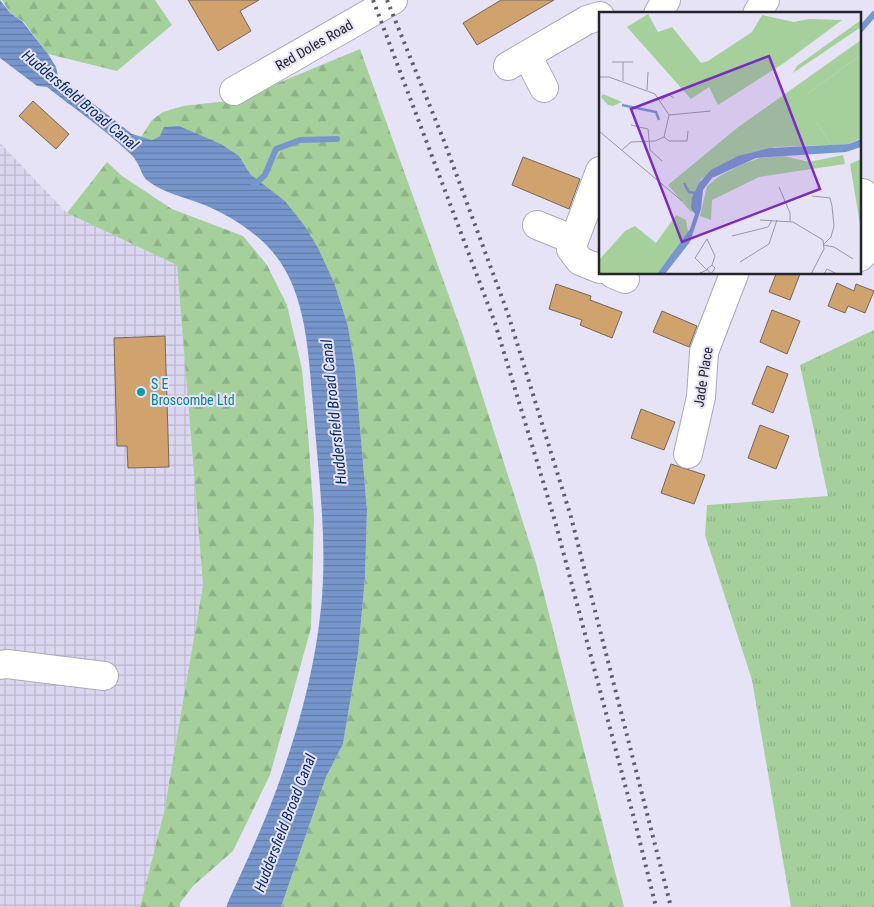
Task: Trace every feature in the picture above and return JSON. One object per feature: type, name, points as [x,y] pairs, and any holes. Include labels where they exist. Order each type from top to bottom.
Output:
[{"type":"street","name":"Red Doles Road","points":[[234,91],[393,0]]},
{"type":"street","points":[[659,12],[666,0]]},
{"type":"street","points":[[758,12],[765,0]]},
{"type":"street","points":[[544,88],[518,60],[586,20],[599,16]]},
{"type":"street","points":[[599,174],[571,249],[580,261],[599,269]]},
{"type":"street","points":[[862,255],[870,246],[866,191]]},
{"type":"street","points":[[537,225],[574,240]]},
{"type":"street","name":"Jade Place","points":[[688,454],[701,397],[704,352],[734,275]]},
{"type":"street","points":[[0,665],[7,664],[104,676]]},
{"type":"shaded area","points":[[0,143],[67,213],[177,264],[203,585],[164,812],[140,907],[0,907]]},
{"type":"green space","points":[[2,0],[155,0],[172,25],[117,71],[48,54],[23,21],[10,13]]},
{"type":"green space","points":[[360,49],[463,335],[536,563],[624,907],[281,907],[326,777],[343,744],[358,654],[365,578],[367,510],[355,368],[348,326],[335,285],[251,175],[239,156],[160,136],[152,140],[141,137],[152,120],[163,112],[183,106],[237,100]]},
{"type":"green space","points":[[107,162],[122,176],[172,209],[243,236],[267,265],[287,305],[302,369],[314,518],[311,628],[270,775],[233,851],[193,886],[180,903],[180,907],[140,907],[164,812],[203,585],[177,265],[67,213]]},
{"type":"green space","points":[[874,330],[874,907],[791,907],[752,680],[705,535],[707,505],[828,496],[800,365]]},
{"type":"water","name":"Huddersfield Broad Canal","points":[[0,0],[10,13],[22,21],[48,54],[56,67],[58,76],[132,134],[152,140],[160,136],[164,127],[179,126],[221,144],[239,156],[251,175],[285,201],[304,225],[318,248],[335,285],[348,326],[355,368],[367,510],[365,578],[358,654],[343,744],[326,777],[281,907],[226,907],[269,809],[287,760],[302,710],[318,634],[323,583],[322,507],[307,343],[299,302],[292,283],[282,265],[270,249],[255,235],[220,212],[167,192],[148,181],[129,152],[107,133],[47,87],[37,86],[0,58]]},
{"type":"building","points":[[188,0],[259,0],[240,11],[251,31],[218,51]]},
{"type":"building","points":[[501,0],[554,0],[477,45],[463,23]]},
{"type":"building","points":[[33,101],[69,134],[56,149],[19,116]]},
{"type":"building","points":[[523,157],[580,179],[569,209],[512,185]]},
{"type":"building","points":[[776,275],[800,275],[790,300],[769,292]]},
{"type":"building","points":[[837,283],[854,291],[856,284],[874,291],[865,313],[848,306],[845,313],[828,306]]},
{"type":"building","points":[[556,284],[591,296],[590,300],[622,312],[612,338],[580,325],[582,320],[549,309]]},
{"type":"building","points":[[772,310],[800,321],[787,354],[760,342]]},
{"type":"building","points":[[662,311],[697,326],[689,347],[653,332]]},
{"type":"building","name":"S E Broscombe Ltd","points":[[165,336],[169,467],[128,468],[127,446],[117,446],[114,338]]},
{"type":"building","points":[[767,366],[788,374],[773,413],[752,404]]},
{"type":"building","points":[[641,409],[675,422],[664,450],[631,438]]},
{"type":"building","points":[[760,425],[789,436],[776,469],[748,458]]},
{"type":"building","points":[[671,464],[705,475],[694,504],[661,493]]},
{"type":"waterway","points":[[862,28],[874,14]]},
{"type":"waterway","points":[[253,186],[265,175],[276,149],[300,140],[337,139]]},
{"type":"railway","points":[[373,0],[495,323],[555,521],[656,907]]},
{"type":"railway","points":[[387,0],[444,141],[508,314],[571,517],[671,907]]},
{"type":"place","name":"S E Broscombe Ltd","points":[[141,392]]}]
